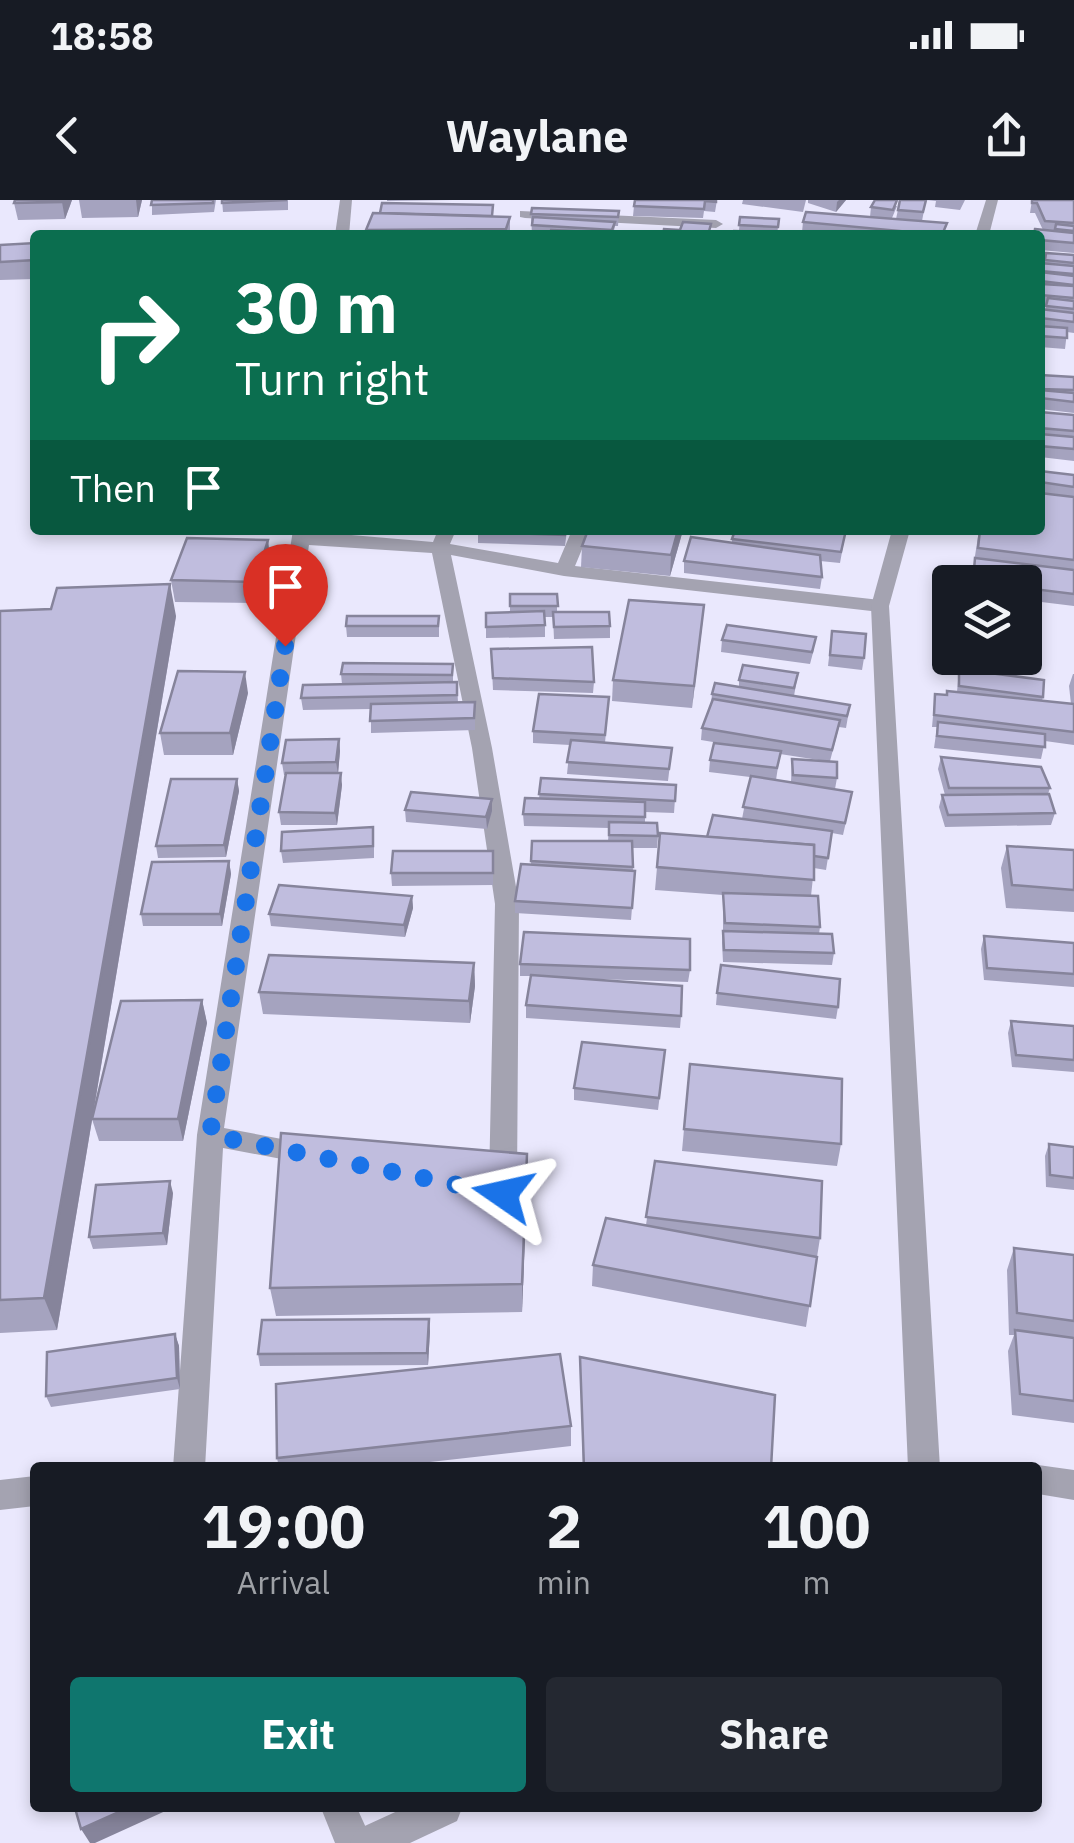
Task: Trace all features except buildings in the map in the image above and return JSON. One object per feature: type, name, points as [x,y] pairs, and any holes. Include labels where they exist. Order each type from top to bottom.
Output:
[{"type":"street","points":[[343,230],[346,200]]},
{"type":"street","points":[[983,230],[992,200]]},
{"type":"street","points":[[524,207],[720,224]]},
{"type":"street","points":[[189,1462],[210,1135],[301,535]]},
{"type":"street","points":[[329,535],[443,539],[564,570],[880,606]]},
{"type":"street","points":[[564,570],[579,535]]},
{"type":"street","points":[[900,535],[880,606],[929,1462]]},
{"type":"street","points":[[443,539],[507,904],[503,1194],[484,1190]]},
{"type":"street","points":[[210,1135],[347,1162]]},
{"type":"street","points":[[1042,1481],[1074,1485]]},
{"type":"street","points":[[0,1495],[30,1492]]},
{"type":"street","points":[[340,1812],[354,1843]]},
{"type":"street","points":[[370,1843],[436,1812]]},
{"type":"route","points":[[285,646],[210,1135],[503,1194]]}]
